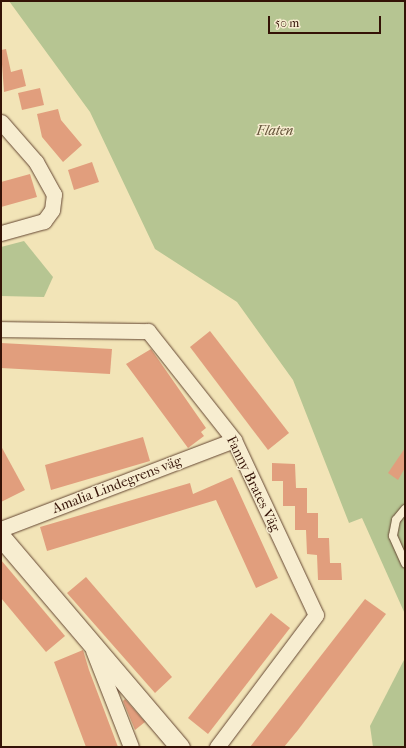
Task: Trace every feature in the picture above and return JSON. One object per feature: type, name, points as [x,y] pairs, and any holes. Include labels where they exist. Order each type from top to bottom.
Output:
[{"type":"street","points":[[1,122],[36,162],[54,194],[52,210],[44,221],[1,233]]},
{"type":"street","name":"Fanny Brates Väg","points":[[1,330],[148,331],[234,440],[316,615],[217,747]]},
{"type":"street","name":"Amalia Lindegrens väg","points":[[1,529],[234,440]]},
{"type":"street","points":[[1,536],[180,747]]},
{"type":"street","points":[[90,641],[131,747]]},
{"type":"lane","points":[[405,509],[396,520],[393,536],[405,563]]},
{"type":"green space","name":"Flaten","points":[[9,1],[405,1],[405,614],[362,518],[349,523],[293,380],[237,302],[155,249],[90,112]]},
{"type":"green space","points":[[24,241],[53,277],[44,297],[1,296],[1,247]]},
{"type":"green space","points":[[405,658],[405,747],[373,747],[370,726]]},
{"type":"building","points":[[6,49],[11,72],[22,69],[26,86],[4,92],[1,50]]},
{"type":"building","points":[[40,88],[44,105],[22,110],[18,93]]},
{"type":"building","points":[[58,109],[61,120],[82,145],[63,162],[42,137],[37,114]]},
{"type":"building","points":[[92,162],[99,182],[74,190],[68,170]]},
{"type":"building","points":[[30,174],[37,197],[1,207],[1,182]]},
{"type":"building","points":[[210,331],[289,433],[268,450],[190,347]]},
{"type":"building","points":[[1,343],[112,349],[110,374],[1,368]]},
{"type":"building","points":[[151,349],[206,428],[201,432],[204,436],[188,448],[126,364]]},
{"type":"building","points":[[143,437],[150,461],[51,490],[45,465]]},
{"type":"building","points":[[1,446],[25,490],[1,502]]},
{"type":"building","points":[[405,448],[405,468],[398,480],[388,473]]},
{"type":"building","points":[[272,463],[295,464],[296,488],[307,488],[307,513],[318,513],[318,538],[329,538],[330,563],[341,563],[342,580],[318,580],[317,555],[307,554],[306,530],[295,530],[295,506],[283,506],[283,481],[272,481]]},
{"type":"building","points":[[232,477],[278,578],[256,588],[216,500],[47,551],[40,527],[190,483],[193,494]]},
{"type":"building","points":[[1,560],[65,636],[46,652],[1,598]]},
{"type":"building","points":[[86,577],[172,677],[155,693],[67,593]]},
{"type":"building","points":[[365,599],[386,614],[298,730],[284,747],[250,747]]},
{"type":"building","points":[[271,613],[290,628],[208,734],[188,718]]},
{"type":"building","points":[[83,650],[118,747],[86,747],[54,662]]},
{"type":"building","points":[[125,699],[145,722],[135,730],[123,701]]}]
